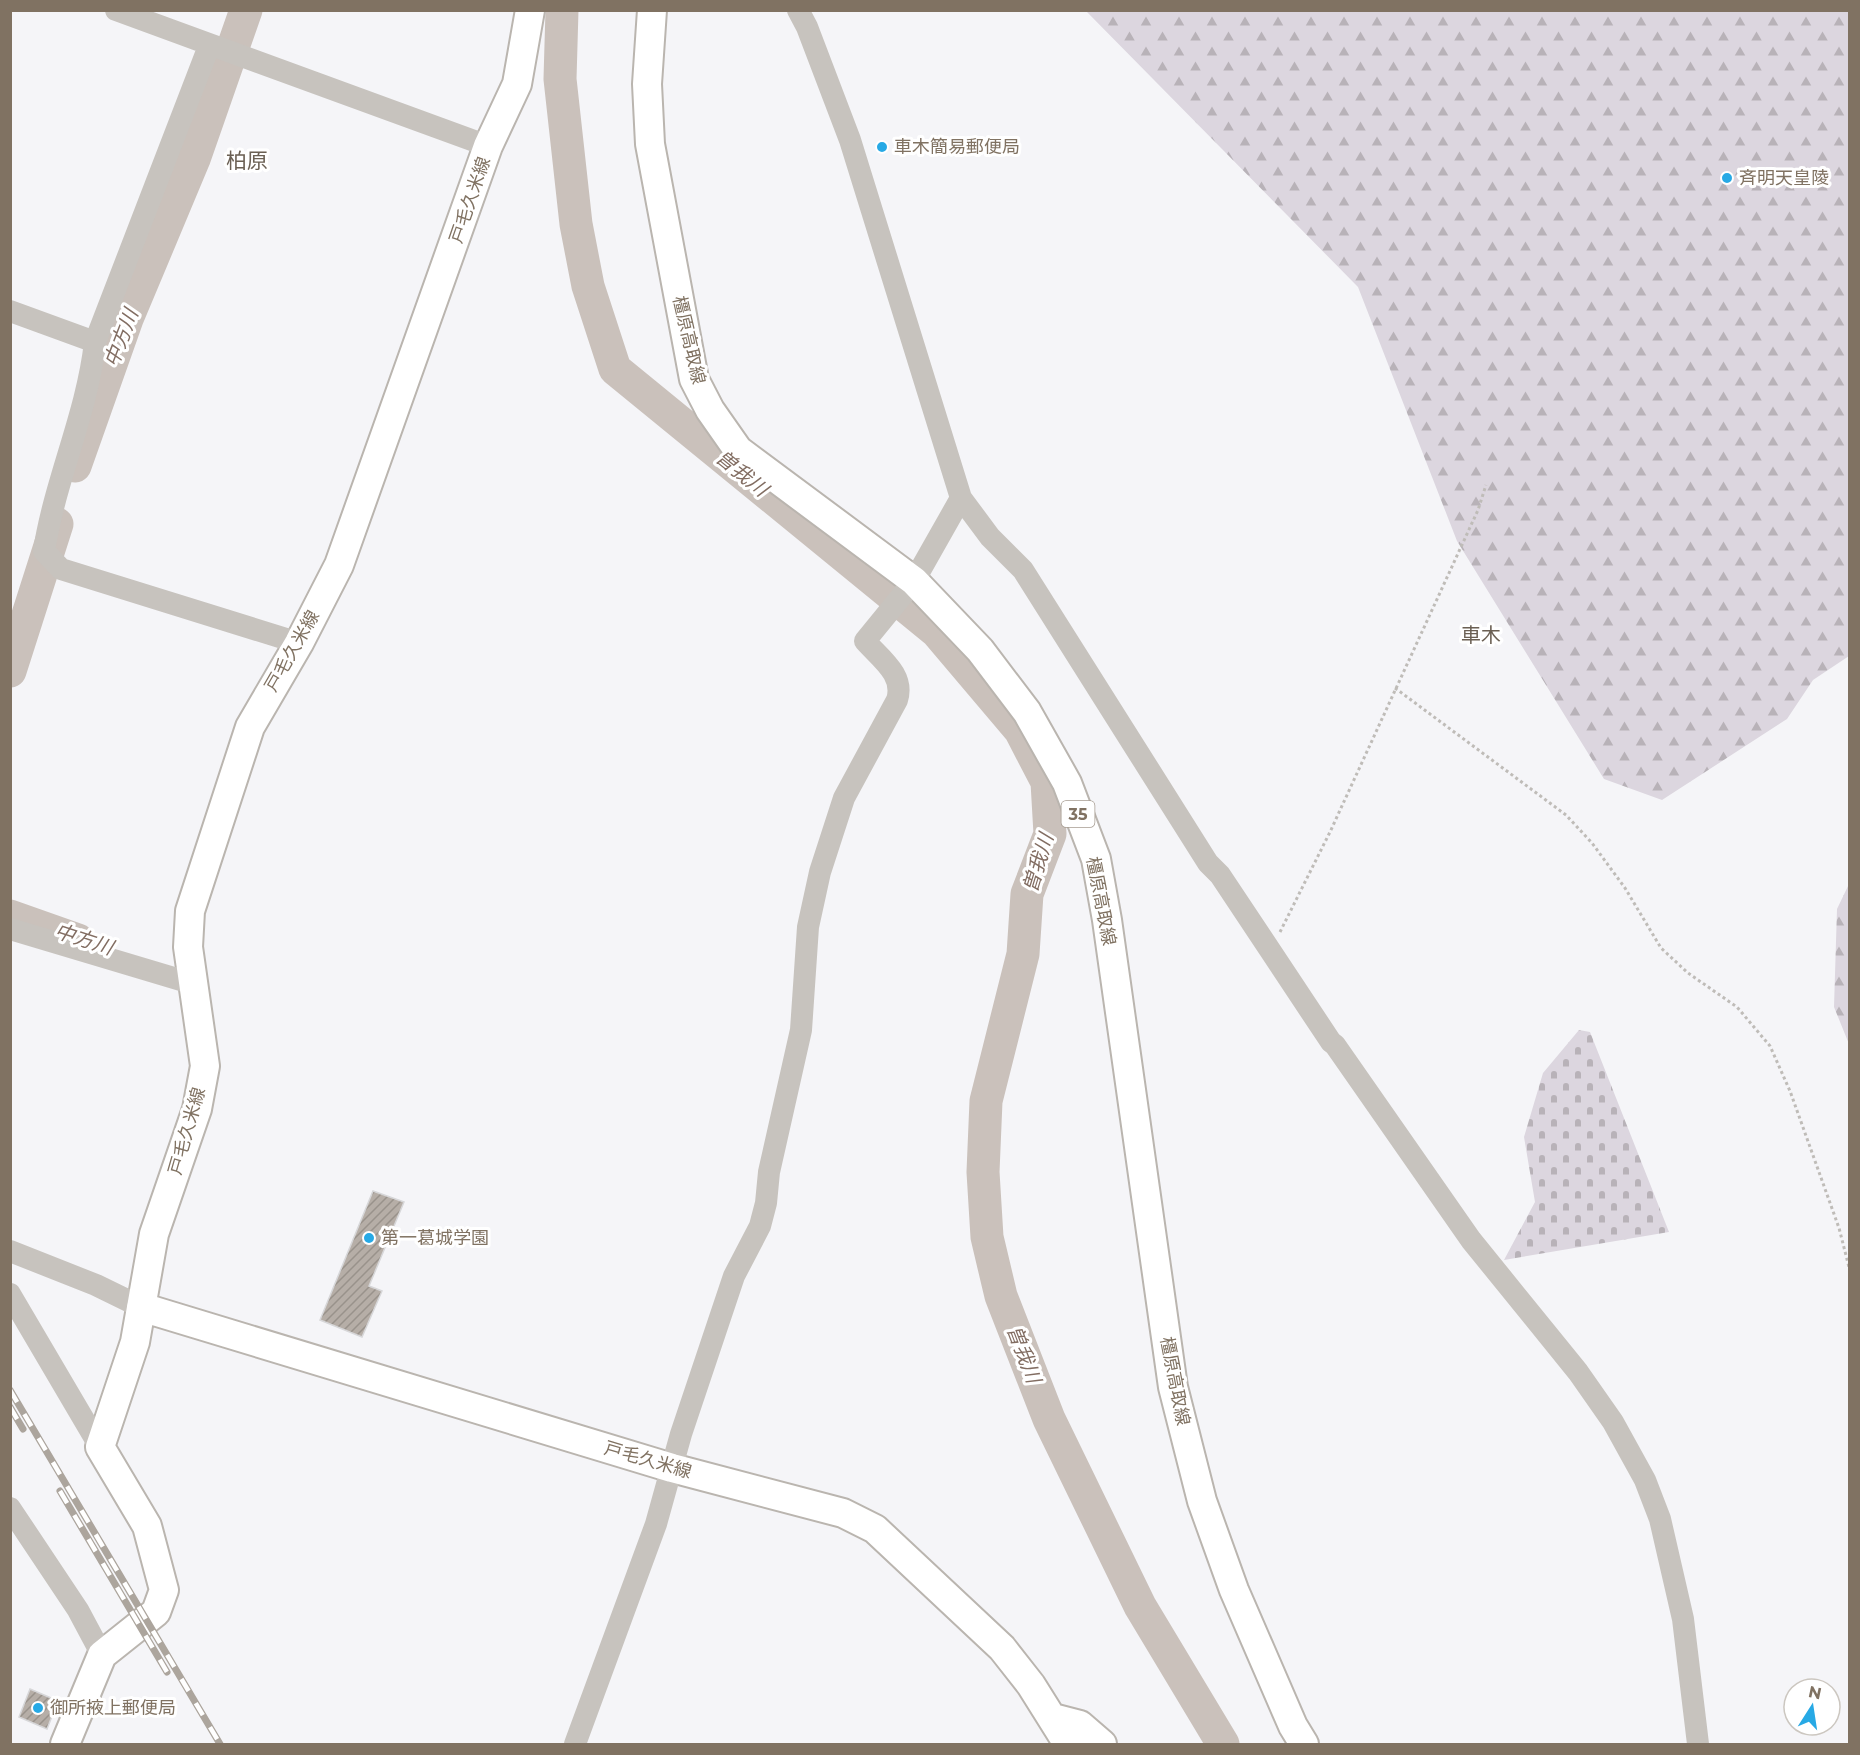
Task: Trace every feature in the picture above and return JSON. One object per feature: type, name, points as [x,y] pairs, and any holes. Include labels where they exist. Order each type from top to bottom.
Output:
[{"type":"main road","name":"戸毛久米線","points":[[100,1446],[135,1342],[154,1234],[197,1109],[205,1066],[188,947],[190,911],[250,726],[299,643],[339,566],[488,146],[517,84],[530,10]]},
{"type":"main road","name":"橿原高取線","points":[[652,10],[647,84],[650,144],[694,379],[710,410],[738,450],[914,581],[980,650],[1027,712],[1066,783],[1096,859],[1107,920],[1173,1387],[1202,1501],[1233,1590],[1293,1726],[1304,1744]]},
{"type":"main road","name":"戸毛久米線","points":[[141,1307],[672,1468],[843,1513],[875,1529],[1002,1648],[1053,1718],[1068,1744]]},
{"type":"main road","points":[[65,1744],[102,1655],[156,1611],[164,1590],[147,1526],[100,1446]]},
{"type":"main road","points":[[1053,1718],[1080,1725],[1102,1744]]},
{"type":"street","points":[[116,10],[209,46],[488,146]]},
{"type":"street","points":[[798,10],[811,37],[850,140],[939,435],[961,498],[990,537],[1023,570],[1158,785],[1330,1042],[1335,1045],[1471,1240],[1578,1372],[1614,1422],[1640,1470],[1660,1519],[1683,1619],[1698,1744]]},
{"type":"street","points":[[209,46],[95,342],[90,383],[50,514],[44,551],[61,569],[299,643]]},
{"type":"street","points":[[10,311],[95,342]]},
{"type":"street","points":[[575,1744],[656,1524],[681,1434],[734,1276],[760,1226],[766,1203],[769,1172],[801,1030],[808,927],[820,872],[844,798],[897,700],[901,688],[896,675],[865,641],[914,581],[961,498]]},
{"type":"street","points":[[10,929],[194,984]]},
{"type":"street","points":[[10,1251],[96,1285],[141,1307]]},
{"type":"street","points":[[10,1294],[100,1446]]},
{"type":"street","points":[[10,1508],[78,1610],[102,1655]]},
{"type":"path","points":[[1270,952],[1330,832],[1478,510],[1486,485]]},
{"type":"path","points":[[1395,688],[1566,815],[1592,843],[1625,888],[1661,948],[1688,974],[1737,1007],[1770,1046],[1790,1091],[1839,1228],[1850,1271]]},
{"type":"green space","points":[[1086,11],[1849,11],[1849,656],[1813,680],[1787,719],[1662,800],[1604,779],[1457,541],[1358,287]]},
{"type":"green space","points":[[1849,884],[1849,1044],[1834,1007],[1837,909]]},
{"type":"green space","points":[[1579,1030],[1590,1032],[1669,1232],[1504,1260],[1535,1202],[1524,1137],[1543,1073]]},
{"type":"building","points":[[373,1191],[404,1202],[369,1286],[382,1291],[362,1337],[320,1320]]},
{"type":"building","points":[[30,1689],[58,1701],[47,1729],[19,1717]]},
{"type":"waterway","name":"中方川","points":[[75,466],[127,319],[194,159],[246,10]]},
{"type":"waterway","name":"曽我川","points":[[562,10],[560,79],[576,224],[588,286],[615,369],[937,632],[1020,730],[1047,782],[1050,834],[1027,894],[1023,954],[986,1101],[983,1172],[987,1237],[1001,1296],[1049,1419],[1140,1606],[1223,1744]]},
{"type":"waterway","name":"中方川","points":[[10,671],[57,524]]},
{"type":"waterway","name":"中方川","points":[[10,916],[78,940]]},
{"type":"railway","points":[[10,1390],[220,1744]]},
{"type":"railway","points":[[10,1407],[23,1429]]},
{"type":"railway","points":[[60,1491],[167,1672]]},
{"type":"place","name":"車木簡易郵便局","points":[[882,147]]},
{"type":"place","name":"斉明天皇陵","points":[[1727,178]]},
{"type":"place","name":"第一葛城学園","points":[[369,1238]]},
{"type":"place","name":"御所掖上郵便局","points":[[38,1708]]},
{"type":"district","name":"柏原","points":[[247,161]]},
{"type":"district","name":"車木","points":[[1481,635]]}]
